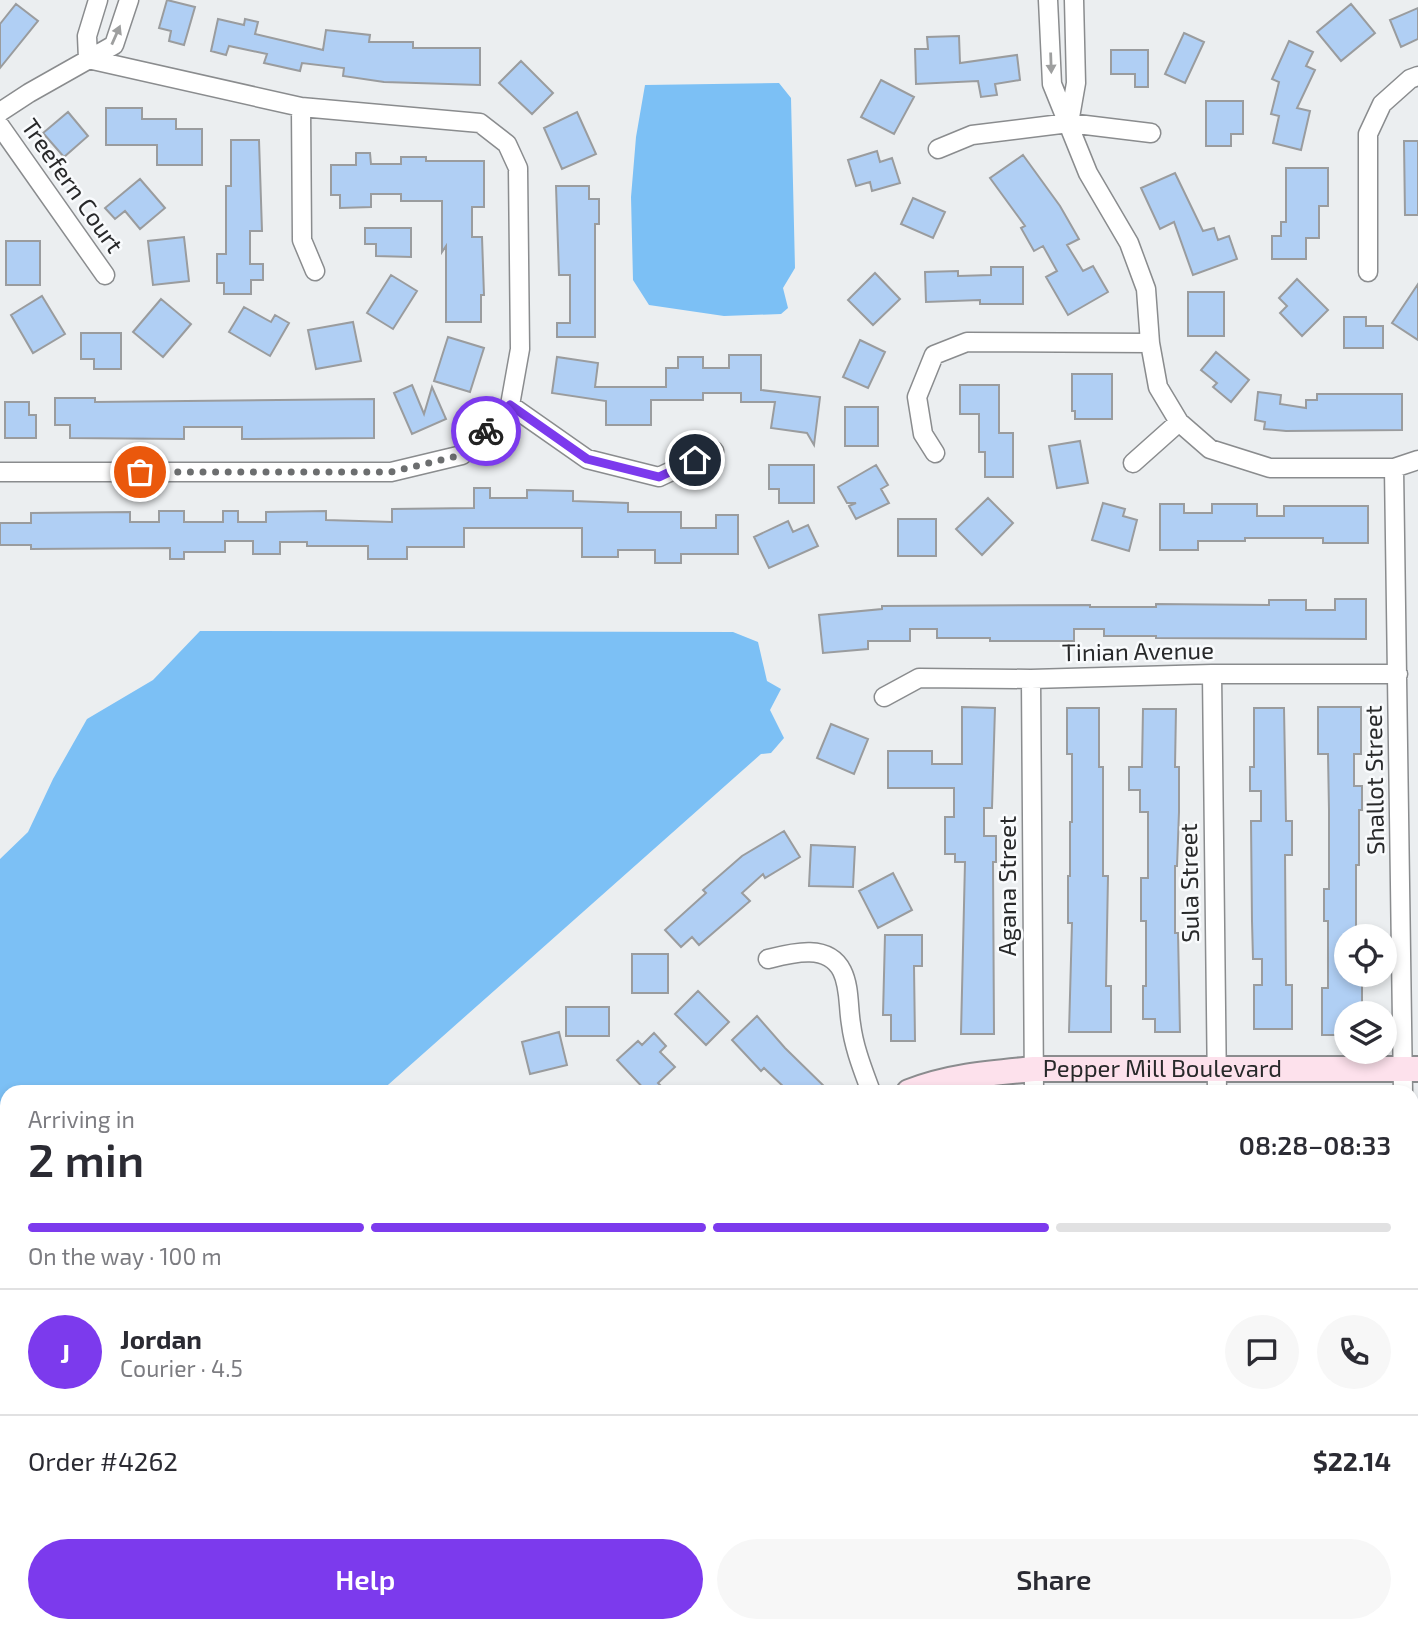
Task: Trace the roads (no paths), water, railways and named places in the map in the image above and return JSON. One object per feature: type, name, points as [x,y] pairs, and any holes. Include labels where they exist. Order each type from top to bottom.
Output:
[{"type":"street","points":[[88,59],[87,36],[98,0]]},
{"type":"street","points":[[0,112],[114,45],[129,0]]},
{"type":"street","points":[[1048,0],[1052,85],[1088,173],[1129,243],[1146,289],[1150,343],[1158,387],[1179,422],[1210,449],[1270,468],[1394,468],[1418,460]]},
{"type":"street","points":[[1069,123],[1076,83],[1073,0]]},
{"type":"street","points":[[0,472],[391,472],[462,455],[510,405],[520,349],[520,321],[518,168],[507,144],[480,123],[301,107],[88,59]]},
{"type":"street","points":[[1368,272],[1368,134],[1382,104],[1410,79],[1418,76]]},
{"type":"street","points":[[301,107],[302,240],[315,271]]},
{"type":"street","points":[[938,149],[972,135],[1069,123],[1151,133]]},
{"type":"street","name":"Treefern Court","points":[[0,126],[105,275]]},
{"type":"street","points":[[935,453],[923,434],[917,397],[934,355],[967,342],[1150,343]]},
{"type":"street","points":[[510,405],[587,459],[659,477],[714,451]]},
{"type":"street","points":[[1133,463],[1179,422]]},
{"type":"street","name":"Shallot Street","points":[[1394,468],[1408,1076]]},
{"type":"street","name":"Sula Street","points":[[1212,674],[1217,1081]]},
{"type":"street","name":"Tinian Avenue","points":[[884,697],[919,678],[1398,674]]},
{"type":"street","name":"Agana Street","points":[[1031,679],[1034,1081]]},
{"type":"street","points":[[768,959],[790,953],[819,952],[842,969],[851,1027],[868,1085]]},
{"type":"street","name":"Pepper Mill Boulevard","points":[[928,1085],[973,1074],[1034,1081],[1217,1081],[1408,1076]]},
{"type":"water","points":[[779,83],[791,98],[795,268],[783,288],[788,308],[781,314],[724,316],[649,305],[633,280],[631,197],[636,137],[645,85]]},
{"type":"water","points":[[200,631],[733,632],[758,642],[767,681],[781,689],[770,710],[784,738],[771,753],[761,754],[388,1085],[0,1085],[0,859],[28,832],[53,779],[87,719],[153,680]]}]
